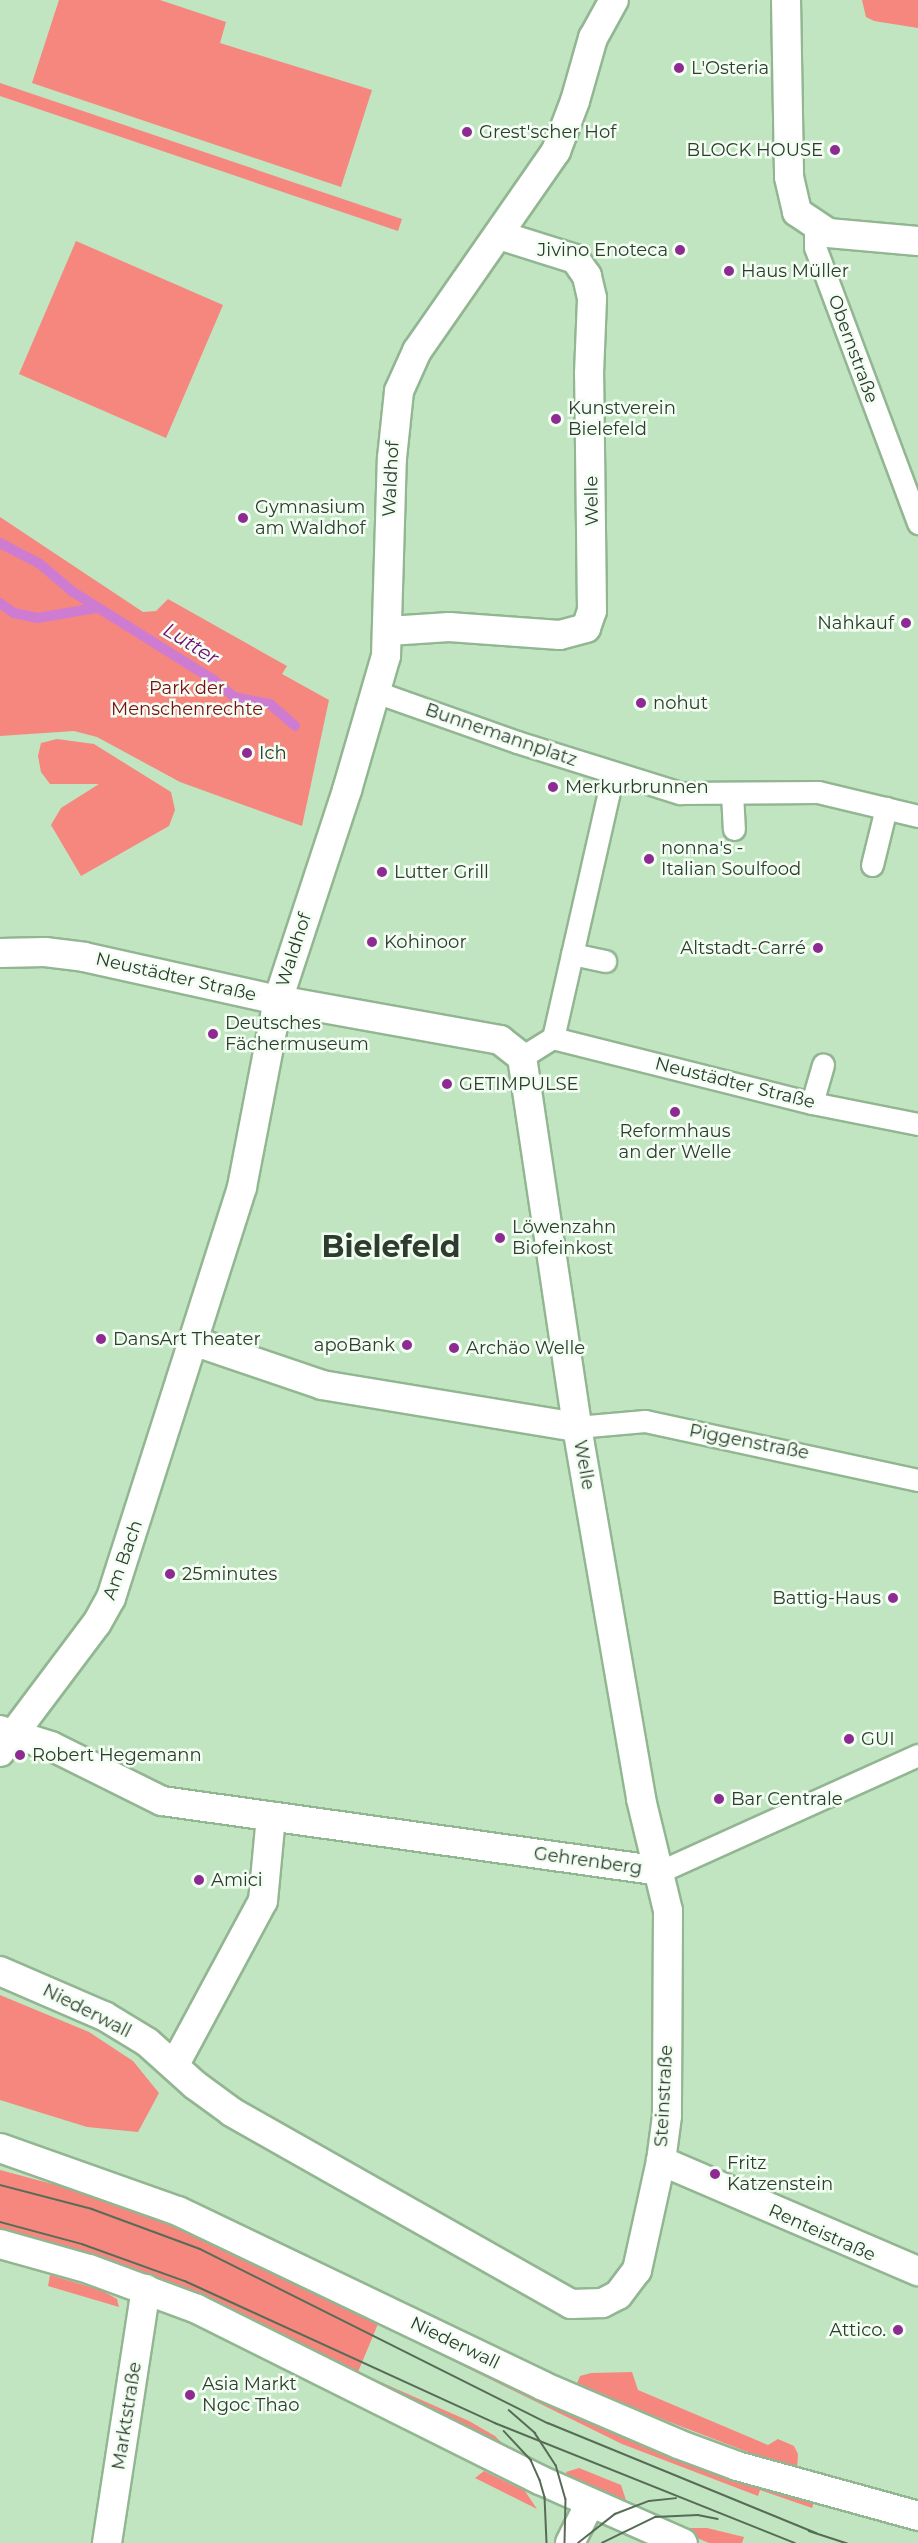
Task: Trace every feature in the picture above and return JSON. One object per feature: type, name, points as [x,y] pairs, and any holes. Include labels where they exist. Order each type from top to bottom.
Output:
[{"type":"street","name":"Waldhof","points":[[278,1000],[376,693],[389,631],[392,458],[399,391],[417,351],[556,151],[593,38],[614,0]]},
{"type":"street","points":[[786,0],[789,177],[797,212],[815,227],[845,237],[918,241]]},
{"type":"street","name":"Obernstraße","points":[[815,227],[815,247],[918,523]]},
{"type":"street","name":"Welle","points":[[389,631],[449,627],[560,635],[586,628],[592,611],[589,374],[592,298],[587,276],[575,259],[499,235]]},
{"type":"street","name":"Bunnemannplatz","points":[[376,693],[613,773],[680,793],[819,792],[918,816]]},
{"type":"street","points":[[522,1057],[553,1038],[613,773]]},
{"type":"street","points":[[732,793],[734,829]]},
{"type":"street","points":[[872,865],[886,808]]},
{"type":"street","name":"Neustädter Straße","points":[[0,953],[45,952],[84,957],[278,1000],[500,1040],[522,1057]]},
{"type":"street","points":[[572,954],[605,962]]},
{"type":"street","name":"Am Bach","points":[[4,1739],[97,1623],[111,1598],[249,1160],[278,1000]]},
{"type":"street","name":"Neustädter Straße","points":[[553,1038],[813,1103],[918,1124]]},
{"type":"street","name":"Welle","points":[[522,1057],[577,1427],[641,1798],[661,1871]]},
{"type":"street","points":[[813,1103],[823,1065]]},
{"type":"street","points":[[193,1341],[322,1385],[577,1427]]},
{"type":"street","name":"Piggenstraße","points":[[577,1427],[645,1421],[918,1480]]},
{"type":"street","name":"Gehrenberg","points":[[4,1739],[51,1746],[162,1801],[661,1871],[918,1755]]},
{"type":"street","points":[[174,2066],[263,1901],[271,1816]]},
{"type":"street","name":"Steinstraße","points":[[602,2303],[628,2286],[636,2270],[661,2161],[667,2116],[668,1911],[661,1871]]},
{"type":"street","name":"Niederwall","points":[[0,1971],[104,2016],[147,2042],[232,2112],[549,2294],[571,2304],[602,2303]]},
{"type":"street","name":"Niederwall","points":[[0,2148],[178,2211],[543,2386],[678,2444],[737,2466],[918,2516]]},
{"type":"street","name":"Renteistraße","points":[[661,2161],[918,2271]]},
{"type":"street","points":[[0,2244],[146,2289],[197,2309],[590,2503],[683,2543]]},
{"type":"street","name":"Marktstraße","points":[[107,2543],[146,2289]]},
{"type":"street","points":[[570,2543],[590,2503]]},
{"type":"green space","points":[[59,0],[160,0],[226,22],[220,43],[372,90],[341,187],[32,83]]},
{"type":"green space","points":[[862,0],[918,0],[918,28],[874,21],[866,17]]},
{"type":"green space","points":[[0,83],[402,219],[398,231],[0,96]]},
{"type":"green space","points":[[76,241],[223,305],[166,438],[19,374]]},
{"type":"green space","name":"Park der Menschenrechte","points":[[0,517],[143,612],[156,611],[168,599],[287,666],[282,674],[329,700],[302,826],[180,782],[97,737],[74,731],[0,736]]},
{"type":"green space","points":[[57,739],[94,744],[171,792],[175,810],[169,826],[81,876],[51,825],[61,808],[99,784],[50,784],[41,772],[38,756],[41,743]]},
{"type":"green space","points":[[0,1995],[89,2032],[133,2061],[159,2093],[138,2132],[87,2127],[0,2100]]},
{"type":"green space","points":[[0,2170],[153,2211],[815,2500],[812,2508],[760,2490],[758,2496],[622,2444],[378,2324],[358,2372],[469,2421],[495,2436],[517,2458],[270,2334],[272,2330],[255,2321],[253,2325],[0,2235]]},
{"type":"green space","points":[[50,2275],[101,2290],[117,2299],[119,2307],[48,2286]]},
{"type":"green space","points":[[632,2372],[638,2390],[768,2445],[778,2439],[794,2446],[798,2454],[797,2471],[576,2386],[580,2376],[591,2373]]},
{"type":"green space","points":[[579,2468],[621,2485],[627,2503],[618,2506],[571,2486],[566,2472]]},
{"type":"green space","points":[[484,2471],[525,2491],[537,2509],[475,2478]]},
{"type":"green space","points":[[673,2528],[707,2528],[744,2537],[742,2543],[709,2543]]},
{"type":"waterway","name":"Lutter","points":[[0,543],[40,564],[73,592],[214,680],[234,697],[270,704],[295,726]]},
{"type":"waterway","name":"Lutter","points":[[0,603],[14,613],[37,618],[97,608]]},
{"type":"tram line","points":[[0,2185],[92,2209],[200,2249],[548,2423],[816,2533]]},
{"type":"tram line","points":[[0,2222],[82,2244],[185,2281],[495,2423],[795,2543]]},
{"type":"tram line","points":[[509,2410],[535,2433],[556,2465],[566,2499],[565,2543]]},
{"type":"tram line","points":[[504,2431],[531,2460],[540,2480],[545,2497],[547,2543]]},
{"type":"tram line","points":[[578,2543],[615,2514],[649,2501],[676,2498]]},
{"type":"tram line","points":[[602,2543],[655,2517],[698,2515],[718,2519]]},
{"type":"tram line","points":[[809,2531],[847,2543]]},
{"type":"place","name":"L'Osteria","points":[[679,68]]},
{"type":"place","name":"Grest'scher Hof","points":[[467,132]]},
{"type":"place","name":"BLOCK HOUSE","points":[[835,150]]},
{"type":"place","name":"Jivino Enoteca","points":[[680,250]]},
{"type":"place","name":"Haus Müller","points":[[729,271]]},
{"type":"place","name":"Kunstverein Bielefeld","points":[[556,419]]},
{"type":"place","name":"Gymnasium am Waldhof","points":[[243,518]]},
{"type":"place","name":"Nahkauf","points":[[906,623]]},
{"type":"place","name":"nohut","points":[[641,703]]},
{"type":"place","name":"Ich","points":[[247,753]]},
{"type":"place","name":"Merkurbrunnen","points":[[553,787]]},
{"type":"place","name":"nonna's - Italian Soulfood","points":[[649,859]]},
{"type":"place","name":"Lutter Grill","points":[[382,872]]},
{"type":"place","name":"Kohinoor","points":[[372,942]]},
{"type":"place","name":"Altstadt-Carré","points":[[818,948]]},
{"type":"place","name":"Deutsches Fächermuseum","points":[[213,1034]]},
{"type":"place","name":"GETIMPULSE","points":[[447,1084]]},
{"type":"place","name":"Reformhaus an der Welle","points":[[675,1112]]},
{"type":"place","name":"Löwenzahn Biofeinkost","points":[[500,1238]]},
{"type":"place","name":"DansArt Theater","points":[[101,1339]]},
{"type":"place","name":"apoBank","points":[[407,1345]]},
{"type":"place","name":"Archäo Welle","points":[[454,1348]]},
{"type":"place","name":"25minutes","points":[[170,1574]]},
{"type":"place","name":"Battig-Haus","points":[[893,1598]]},
{"type":"place","name":"GUI","points":[[849,1739]]},
{"type":"place","name":"Robert Hegemann","points":[[20,1755]]},
{"type":"place","name":"Bar Centrale","points":[[719,1799]]},
{"type":"place","name":"Amici","points":[[199,1880]]},
{"type":"place","name":"Fritz Katzenstein","points":[[715,2174]]},
{"type":"place","name":"Attico.","points":[[898,2330]]},
{"type":"place","name":"Asia Markt Ngoc Thao","points":[[190,2395]]},
{"type":"district","name":"Bielefeld","points":[[391,1247]]}]
